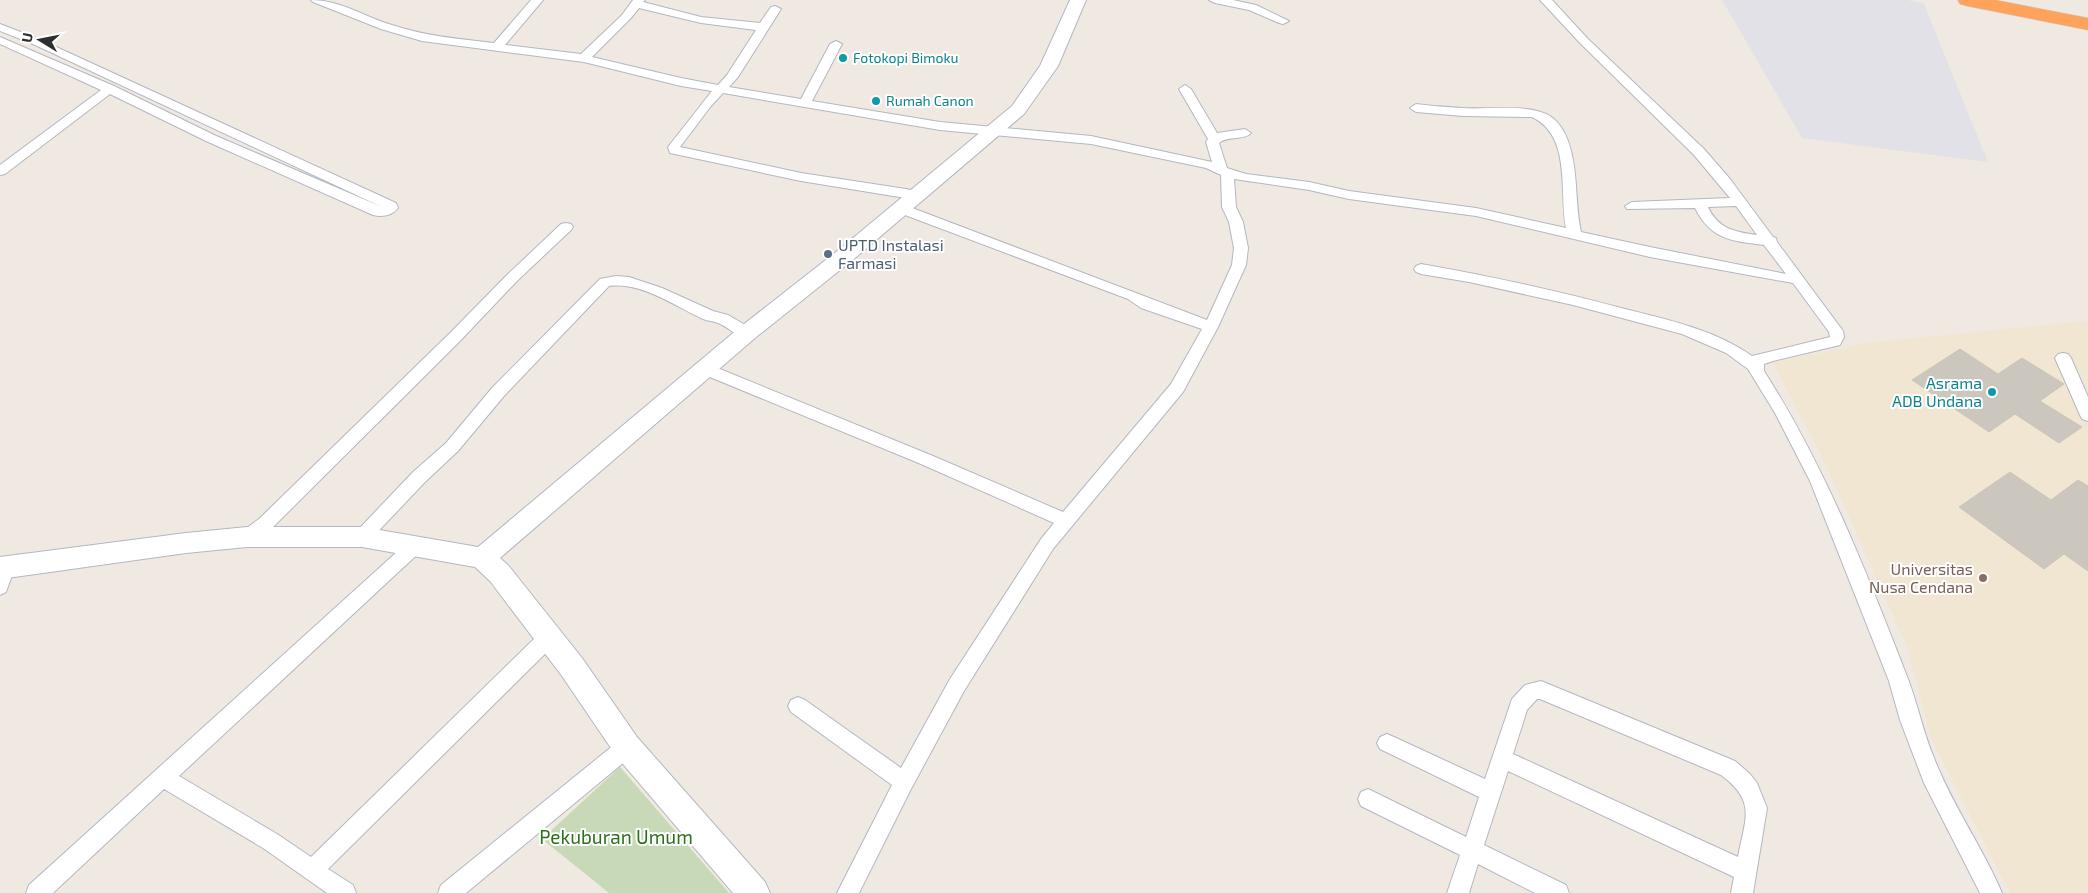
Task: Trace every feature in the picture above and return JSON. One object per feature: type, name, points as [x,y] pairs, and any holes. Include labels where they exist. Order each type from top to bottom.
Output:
[{"type":"highway","points":[[1967,0],[2088,24]]},
{"type":"highway","points":[[2022,0],[2088,13]]},
{"type":"street","points":[[317,0],[411,36],[584,58],[681,82],[940,126],[1091,140],[1224,171],[1245,178],[1309,186],[1349,195],[1476,212],[1575,236],[1777,277],[1793,280],[1796,278]]},
{"type":"street","points":[[496,48],[537,0]]},
{"type":"street","points":[[482,558],[747,333],[918,196],[1018,110],[1049,66],[1078,0]]},
{"type":"street","points":[[1215,0],[1252,7],[1283,21]]},
{"type":"street","points":[[1546,0],[1584,41],[1699,152],[1771,241],[1836,331],[1837,338],[1835,342],[1770,356],[1756,361],[1755,366]]},
{"type":"street","points":[[584,58],[638,2],[686,17],[763,27]]},
{"type":"street","points":[[775,9],[732,77],[707,102],[674,147],[675,150],[779,173],[849,186],[893,190],[918,196]]},
{"type":"street","points":[[6,29],[278,152],[391,206],[386,211],[378,212],[210,138],[110,89],[0,39],[6,29]]},
{"type":"street","points":[[805,103],[816,77],[836,44]]},
{"type":"street","points":[[0,171],[110,89]]},
{"type":"street","points":[[848,893],[904,782],[957,685],[1047,544],[1177,388],[1211,327],[1236,273],[1241,248],[1236,222],[1229,207],[1224,171],[1212,142],[1214,139],[1185,89]]},
{"type":"street","points":[[1416,108],[1464,112],[1534,113],[1543,116],[1556,128],[1563,146],[1575,236]]},
{"type":"street","points":[[1214,139],[1227,134],[1245,133]]},
{"type":"street","points":[[1632,206],[1740,202]]},
{"type":"street","points":[[1700,204],[1713,226],[1718,230],[1747,238],[1771,241]]},
{"type":"street","points":[[902,209],[1133,296],[1146,304],[1211,327]]},
{"type":"street","points":[[247,538],[265,524],[455,337],[512,278],[566,227]]},
{"type":"street","points":[[1421,268],[1574,300],[1686,330],[1730,349],[1755,366],[1818,481],[1899,682],[1910,720],[1934,783],[1991,893]]},
{"type":"street","points":[[362,537],[419,477],[452,447],[498,392],[605,282],[610,280],[627,283],[673,297],[708,315],[723,319],[747,333]]},
{"type":"street","points":[[2063,358],[2088,415]]},
{"type":"street","points":[[705,369],[927,460],[1066,521]]},
{"type":"street","points":[[2,574],[186,543],[247,538],[362,537],[482,558],[500,573],[572,667],[627,747],[754,893]]},
{"type":"street","points":[[37,893],[415,546]]},
{"type":"street","points":[[311,871],[548,638]]},
{"type":"street","points":[[1458,893],[1518,705],[1532,691],[1541,690],[1728,768],[1742,778],[1750,789],[1757,808],[1742,893]]},
{"type":"street","points":[[798,706],[904,782]]},
{"type":"street","points":[[1387,743],[1490,792]]},
{"type":"street","points":[[449,893],[627,747]]},
{"type":"street","points":[[1501,758],[1746,872]]},
{"type":"street","points":[[164,778],[270,841],[345,893]]},
{"type":"street","points":[[1368,799],[1558,893]]},
{"type":"shaded area","points":[[1722,0],[1908,0],[1924,4],[1988,162],[1802,138]]},
{"type":"shaded area","name":"Universitas Nusa Cendana","points":[[2088,321],[2088,893],[2010,893],[1930,736],[1907,646],[1822,456],[1773,363],[1866,343]]},
{"type":"green space","name":"Pekuburan Umum","points":[[620,767],[729,893],[609,893],[542,839]]},
{"type":"building","name":"Asrama ADB Undana","points":[[1960,349],[1998,374],[2022,358],[2064,384],[2040,401],[2082,427],[2059,443],[2015,414],[1989,432],[1912,380]]},
{"type":"building","points":[[2010,472],[2051,500],[2078,480],[2088,486],[2088,571],[2064,554],[2044,569],[1959,507]]},
{"type":"place","name":"Fotokopi Bimoku","points":[[843,58]]},
{"type":"place","name":"Rumah Canon","points":[[876,101]]},
{"type":"place","name":"UPTD Instalasi Farmasi","points":[[828,254]]},
{"type":"place","name":"Asrama ADB Undana","points":[[1992,392]]},
{"type":"place","name":"Universitas Nusa Cendana","points":[[1983,578]]}]
